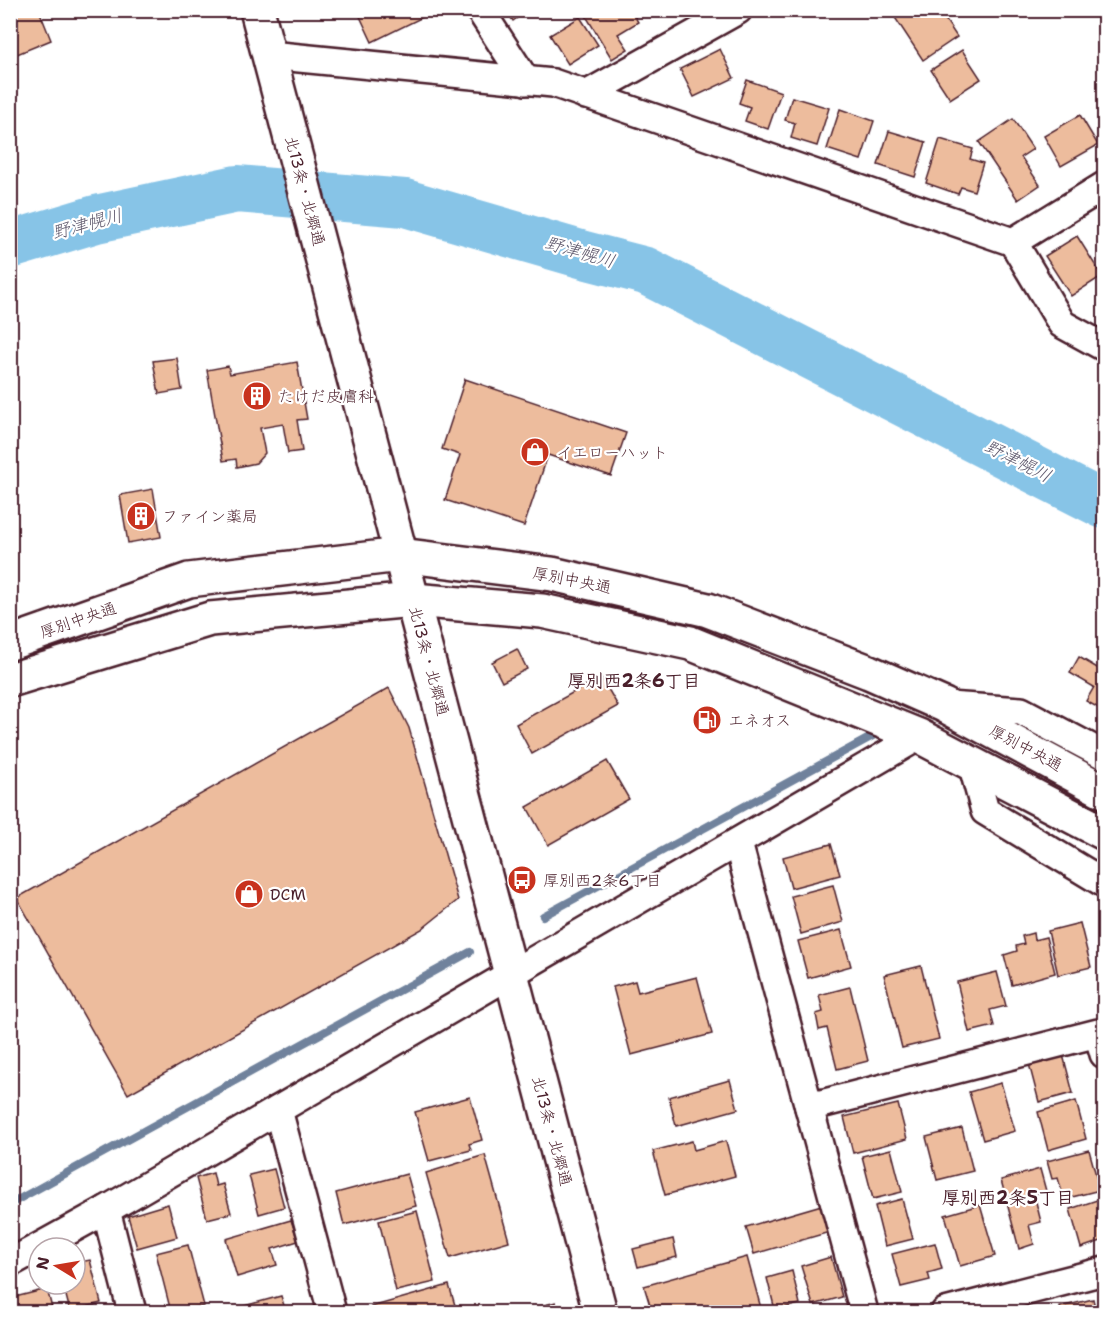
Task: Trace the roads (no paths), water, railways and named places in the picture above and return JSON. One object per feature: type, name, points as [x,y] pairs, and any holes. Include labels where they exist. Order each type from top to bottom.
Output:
[{"type":"street","name":"北13条・北郷通","points":[[257,10],[600,1312]]},
{"type":"street","points":[[480,10],[526,81]]},
{"type":"street","points":[[586,95],[708,18],[738,10]]},
{"type":"street","points":[[269,56],[553,83],[1012,242],[1062,324],[1104,347]]},
{"type":"street","points":[[1012,242],[1104,186]]},
{"type":"street","name":"厚別中央通","points":[[10,644],[189,580],[400,555],[552,574],[708,610],[869,672],[944,705],[1092,783]]},
{"type":"street","points":[[10,680],[210,619],[413,600],[543,611],[690,643],[919,736],[1104,833]]},
{"type":"street","points":[[944,705],[1021,711],[1104,755]]},
{"type":"street","points":[[10,1263],[106,1210],[919,736]]},
{"type":"street","points":[[972,763],[985,811],[1104,883]]},
{"type":"street","points":[[738,843],[864,1312]]},
{"type":"street","points":[[809,1107],[1098,1033],[1104,1054]]},
{"type":"street","points":[[278,1110],[332,1312]]},
{"type":"street","points":[[106,1210],[132,1312]]},
{"type":"street","points":[[945,1312],[1104,1271]]},
{"type":"waterway","name":"野津幌川","points":[[10,245],[96,219],[237,189],[405,203],[646,271],[1104,505]]},
{"type":"waterway","points":[[543,916],[882,731]]},
{"type":"waterway","points":[[10,1204],[470,952]]},
{"type":"place","name":"たけだ皮膚科","points":[[257,396]]},
{"type":"place","name":"イエローハット","points":[[535,452]]},
{"type":"place","name":"ファイン薬局","points":[[141,516]]},
{"type":"place","name":"エネオス","points":[[707,720]]},
{"type":"place","name":"厚別西2条6丁目","points":[[522,880]]},
{"type":"place","name":"DCM","points":[[249,894]]},
{"type":"district","name":"厚別西2条6丁目","points":[[634,681]]},
{"type":"district","name":"厚別西2条5丁目","points":[[1008,1198]]}]
